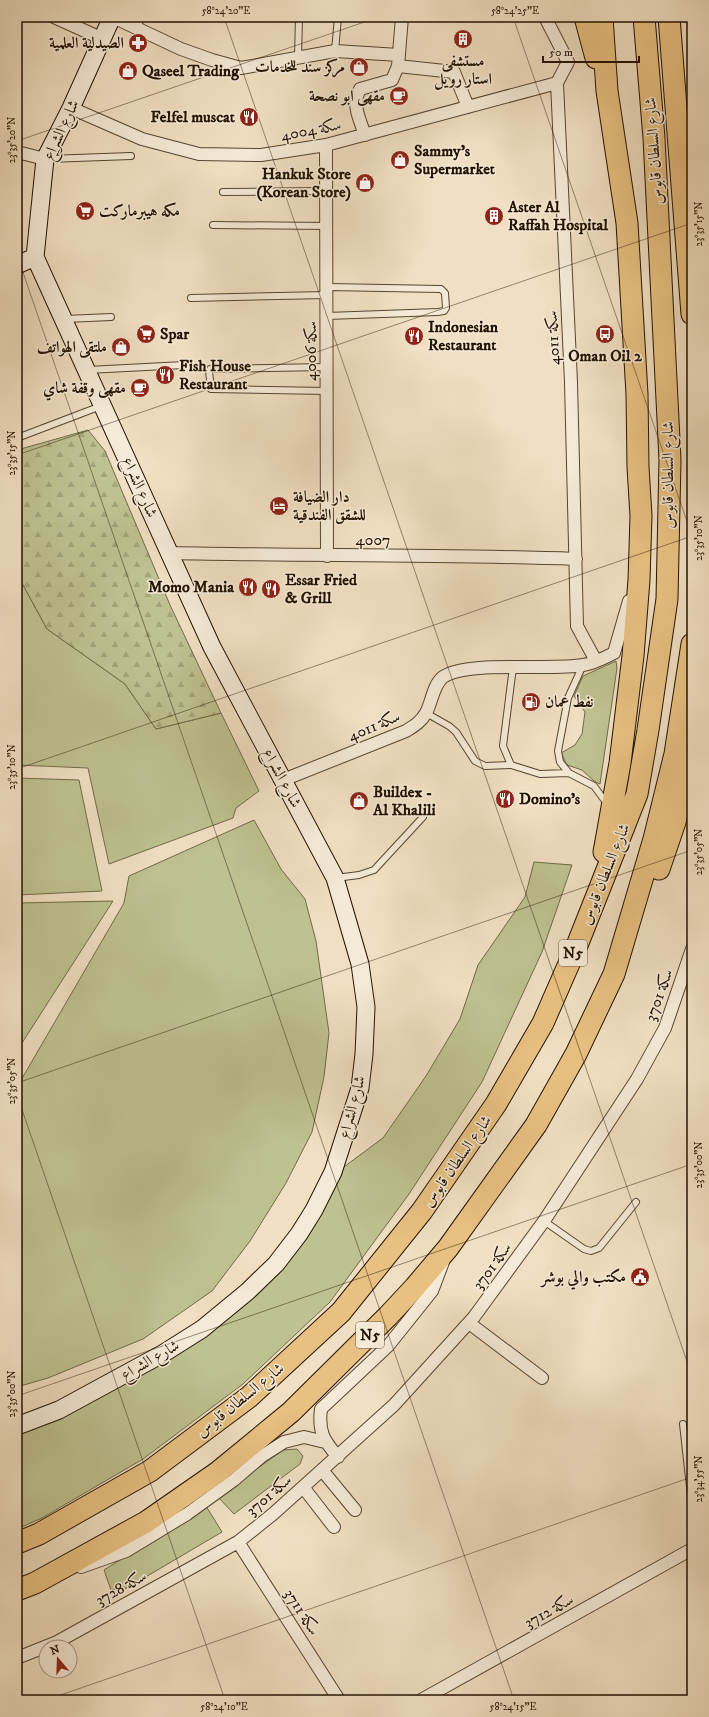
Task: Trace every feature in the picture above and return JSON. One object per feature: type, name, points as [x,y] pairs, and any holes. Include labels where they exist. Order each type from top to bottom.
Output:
[{"type":"highway","points":[[586,17],[595,57],[607,91]]},
{"type":"highway","points":[[578,943],[604,853],[620,764],[633,656],[639,580],[641,516],[638,467],[637,394],[627,223],[607,91],[602,17]]},
{"type":"highway","points":[[605,47],[613,17]]},
{"type":"highway","name":"شارع السلطان قابوس","points":[[17,1543],[40,1534],[150,1471],[250,1397],[341,1312],[422,1211],[496,1104],[543,1023],[578,943],[637,794],[667,599],[670,460],[654,138],[644,17]]},
{"type":"highway","name":"شارع السلطان قابوس","points":[[669,17],[692,314]]},
{"type":"highway","name":"شارع السلطان قابوس","points":[[26,1587],[146,1522],[218,1472],[291,1412],[398,1306],[448,1248],[536,1125],[576,1054],[599,1009],[614,974],[654,839],[673,761],[692,644]]},
{"type":"highway","points":[[614,974],[655,882],[675,822],[692,749]]},
{"type":"street","points":[[54,17],[103,39]]},
{"type":"street","points":[[365,135],[355,104],[356,94],[360,89],[392,80],[399,60],[402,17]]},
{"type":"street","points":[[545,17],[568,62],[557,83]]},
{"type":"street","points":[[83,31],[112,19],[140,22],[181,49],[241,68],[336,51],[399,60],[454,72],[468,107]]},
{"type":"street","name":"شارع الشراع","points":[[17,1426],[59,1410],[164,1353],[202,1329],[247,1292],[276,1264],[299,1234],[314,1210],[333,1172],[360,1088],[364,1054],[366,1007],[360,964],[334,878],[284,780],[212,647],[35,257],[45,159],[71,108],[112,19]]},
{"type":"street","name":"سكة 4004","points":[[71,108],[142,139],[199,154],[261,155],[326,145],[557,83]]},
{"type":"street","name":"سكة 4011","points":[[557,83],[571,382],[577,626],[596,661]]},
{"type":"street","name":"سكة 4006","points":[[326,145],[327,556]]},
{"type":"street","points":[[17,152],[45,159]]},
{"type":"street","points":[[17,265],[35,257]]},
{"type":"street","name":"4007","points":[[170,554],[576,559]]},
{"type":"street","name":"سكة 4011","points":[[284,780],[406,731],[419,723],[426,713],[437,686],[443,678],[457,671],[513,667],[583,666],[614,653],[631,594],[639,580]]},
{"type":"street","name":"سكة 3701","points":[[238,1542],[273,1514],[303,1486],[338,1457],[394,1405],[469,1323],[544,1221],[637,1079],[665,1028],[692,949]]},
{"type":"street","points":[[338,1457],[325,1442],[320,1421],[321,1409],[388,1346],[432,1292],[448,1248]]},
{"type":"street","points":[[469,1323],[542,1378]]},
{"type":"street","points":[[26,1587],[126,1551],[187,1514],[234,1480],[262,1456],[284,1442],[304,1437],[325,1442]]},
{"type":"street","points":[[322,1470],[356,1510]]},
{"type":"street","points":[[303,1486],[334,1527]]},
{"type":"street","name":"سكة 3728","points":[[17,1658],[57,1642],[238,1542]]},
{"type":"street","name":"سكة 3711","points":[[238,1542],[339,1700]]},
{"type":"street","name":"سكة 3712","points":[[421,1700],[692,1550]]},
{"type":"lane","points":[[298,17],[298,58]]},
{"type":"lane","points":[[336,51],[338,17]]},
{"type":"lane","points":[[45,159],[131,156]]},
{"type":"lane","points":[[223,192],[326,191]]},
{"type":"lane","points":[[213,225],[326,226]]},
{"type":"lane","points":[[191,298],[327,291],[441,289],[445,293],[446,308],[444,311],[327,316]]},
{"type":"lane","points":[[64,319],[111,317]]},
{"type":"lane","points":[[87,370],[184,365]]},
{"type":"lane","points":[[327,367],[210,369],[210,372],[211,389],[327,391]]},
{"type":"lane","points":[[17,438],[103,406]]},
{"type":"lane","points":[[583,666],[568,698],[558,751],[560,762],[569,773],[594,786],[608,805],[610,818]]},
{"type":"lane","points":[[511,765],[503,746],[513,667]]},
{"type":"lane","points":[[426,713],[449,726],[456,732],[475,761],[485,766],[511,765],[540,774],[569,773]]},
{"type":"lane","points":[[334,878],[359,875],[374,870],[423,817]]},
{"type":"lane","points":[[544,1221],[584,1249],[591,1251],[599,1248],[636,1202]]},
{"type":"lane","points":[[683,1424],[692,1505]]},
{"type":"green space","points":[[88,430],[105,451],[170,605],[221,713],[156,729],[125,684],[47,629],[17,574],[17,450]]},
{"type":"green space","points":[[17,574],[47,629],[125,684],[156,729],[221,713],[259,791],[236,808],[233,818],[109,864],[88,768],[17,765]]},
{"type":"green space","points":[[616,661],[617,668],[600,784],[594,781],[582,770],[567,765],[561,753],[575,745],[582,734],[585,712],[574,696],[583,676]]},
{"type":"green space","points":[[17,778],[79,780],[102,891],[17,895]]},
{"type":"green space","points":[[254,820],[281,869],[305,899],[316,941],[329,1033],[324,1077],[312,1132],[286,1183],[250,1241],[212,1291],[143,1339],[48,1378],[17,1387],[17,1087],[124,903],[129,876]]},
{"type":"green space","points":[[534,862],[572,865],[542,952],[482,1082],[409,1194],[330,1302],[243,1384],[143,1459],[42,1518],[17,1529],[17,1431],[250,1296],[337,1172],[383,1138],[426,1076],[460,1019],[478,965],[525,897]]},
{"type":"green space","points":[[113,901],[22,1043],[17,1053],[17,903]]},
{"type":"green space","points":[[297,1449],[303,1456],[300,1464],[234,1514],[218,1497],[283,1450]]},
{"type":"green space","points":[[206,1506],[222,1532],[127,1588],[111,1590],[104,1570]]},
{"type":"place","name":"مستشفى استار رويل","points":[[463,39]]},
{"type":"place","name":"الصيدلية العلمية","points":[[138,43]]},
{"type":"place","name":"مركز سند للخدمات","points":[[359,67]]},
{"type":"place","name":"Qaseel Trading","points":[[128,71]]},
{"type":"place","name":"مقهى ابو نصحة","points":[[399,96]]},
{"type":"place","name":"Felfel muscat","points":[[249,117]]},
{"type":"place","name":"Sammy's Supermarket","points":[[400,160]]},
{"type":"place","name":"Hankuk Store (Korean Store)","points":[[365,183]]},
{"type":"place","name":"مكه هيبرماركت","points":[[85,211]]},
{"type":"place","name":"Aster Al Raffah Hospital","points":[[494,216]]},
{"type":"place","name":"Spar","points":[[146,334]]},
{"type":"place","name":"Oman Oil 2","points":[[605,334]]},
{"type":"place","name":"Indonesian Restaurant","points":[[414,336]]},
{"type":"place","name":"ملتقى الهواتف","points":[[121,347]]},
{"type":"place","name":"Fish House Restaurant","points":[[165,375]]},
{"type":"place","name":"مقهى وقفة شاي","points":[[140,388]]},
{"type":"place","name":"دار الضيافة للشقق الفندقية","points":[[279,506]]},
{"type":"place","name":"Momo Mania","points":[[248,587]]},
{"type":"place","name":"Essar Fried & Grill","points":[[271,589]]},
{"type":"place","name":"نفط عمان","points":[[531,702]]},
{"type":"place","name":"Domino's","points":[[505,799]]},
{"type":"place","name":"Buildex - Al Khalili","points":[[359,801]]},
{"type":"place","name":"مكتب والي بوشر","points":[[640,1277]]}]
